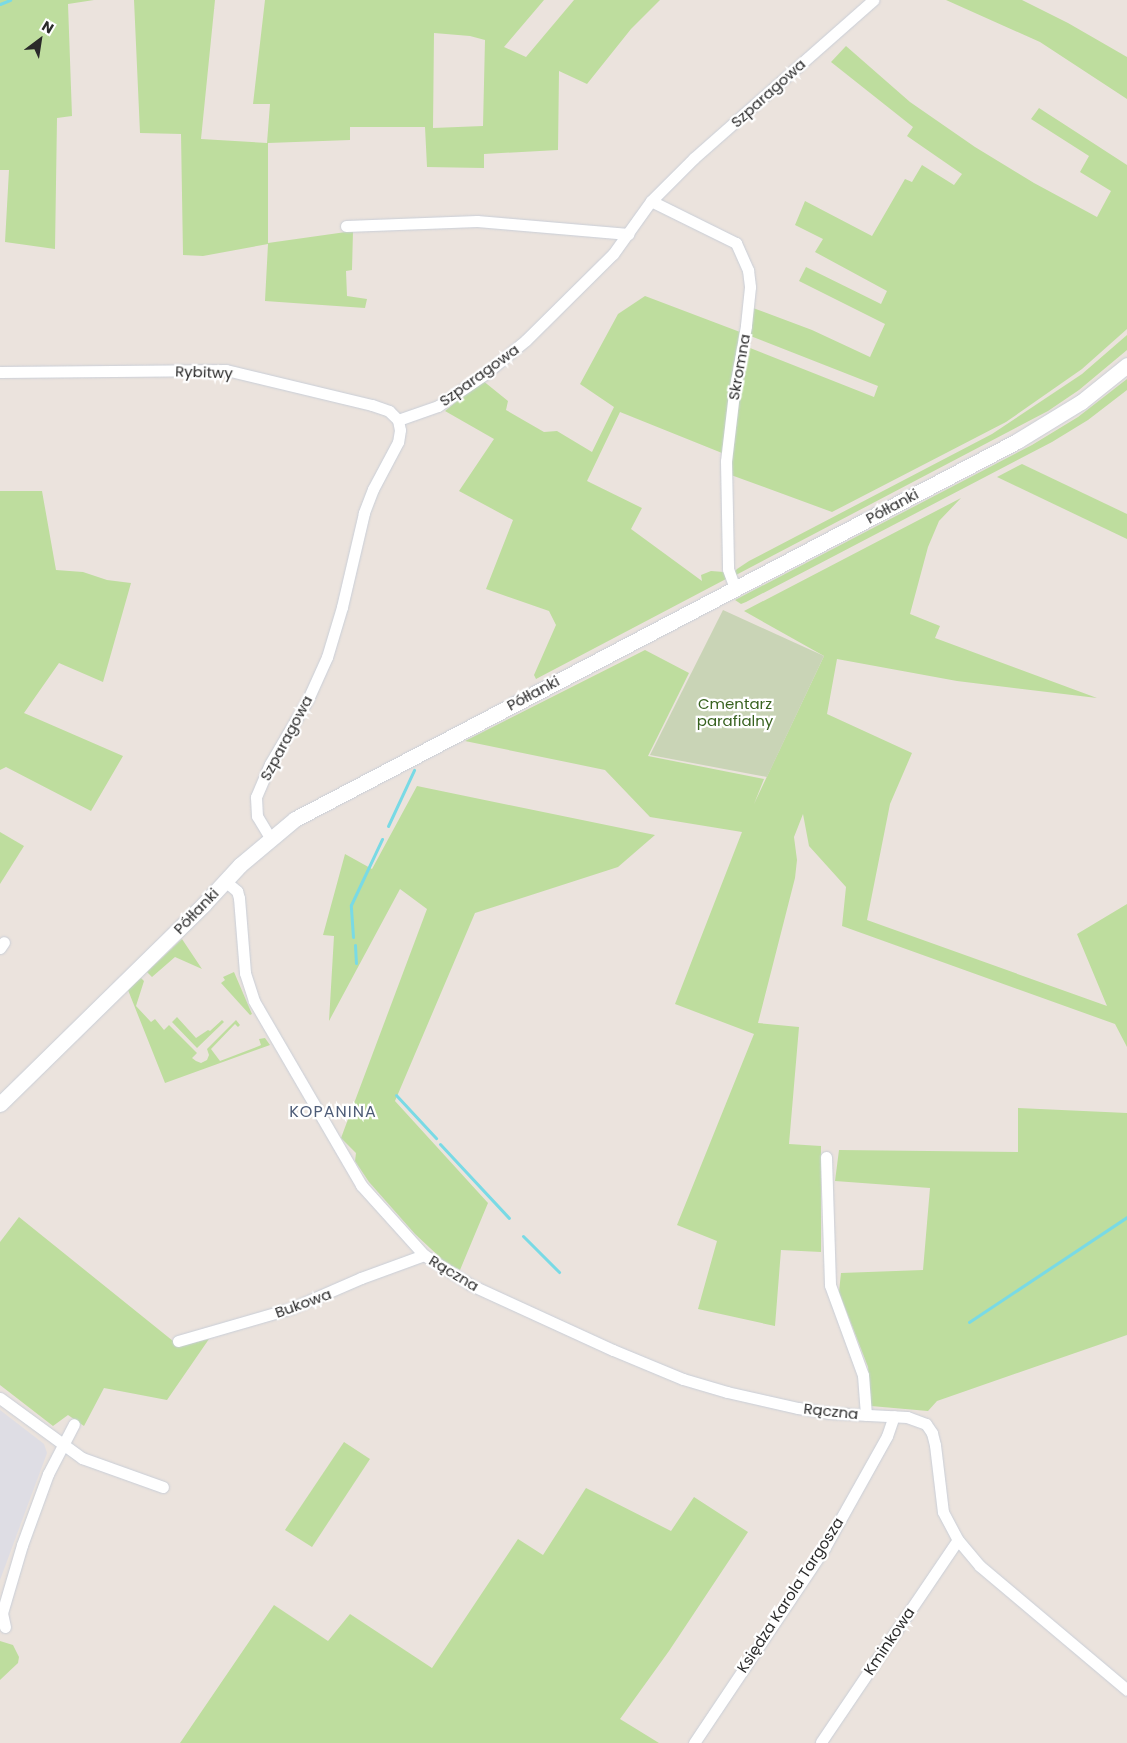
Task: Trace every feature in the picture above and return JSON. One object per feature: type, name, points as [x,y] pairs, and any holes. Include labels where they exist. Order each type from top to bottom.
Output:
[{"type":"street","name":"Szparagowa","points":[[270,838],[257,816],[256,797],[270,764],[308,699],[327,657],[342,607],[364,513],[376,484],[398,442],[400,430],[398,420],[438,406],[506,357],[526,340],[600,267],[628,234],[651,201],[694,158],[873,0]]},
{"type":"street","name":"Skromna","points":[[651,201],[736,243],[748,270],[750,287],[746,326],[734,393],[726,461],[728,568],[735,588]]},
{"type":"street","points":[[346,226],[477,221],[628,234]]},
{"type":"street","name":"Półłanki","points":[[0,1104],[200,908],[225,881],[270,838],[295,819],[332,797],[1044,426],[1087,398],[1127,365]]},
{"type":"street","name":"Rybitwy","points":[[0,372],[226,370],[372,405],[389,411],[398,420]]},
{"type":"street","name":"Rączna","points":[[225,881],[237,891],[240,898],[245,973],[254,1001],[361,1185],[424,1255],[455,1277],[613,1350],[683,1379],[727,1392],[798,1408],[894,1416],[918,1420],[930,1429],[935,1445],[943,1512],[958,1540],[980,1566],[1127,1690]]},
{"type":"street","name":"Rączna","points":[[826,1157],[830,1285],[863,1376],[866,1415]]},
{"type":"street","name":"Bukowa","points":[[178,1341],[292,1308],[361,1278],[424,1255]]},
{"type":"street","points":[[0,1398],[63,1445],[90,1462],[163,1487]]},
{"type":"street","name":"Księdza Karola Targosza","points":[[694,1743],[825,1547],[887,1436],[894,1416]]},
{"type":"street","points":[[5,1627],[2,1613],[38,1498],[74,1424]]},
{"type":"street","name":"Kminkowa","points":[[821,1742],[958,1540]]},
{"type":"shaded area","points":[[0,1410],[44,1444],[47,1453],[0,1580]]},
{"type":"green space","points":[[0,0],[94,0],[68,4],[72,116],[57,118],[55,249],[5,242],[9,170],[0,170]]},
{"type":"green space","points":[[134,0],[215,0],[201,139],[267,143],[270,104],[253,104],[265,0],[544,0],[504,47],[526,57],[574,0],[660,0],[631,29],[587,84],[559,71],[558,150],[484,154],[484,168],[427,167],[425,127],[350,127],[350,140],[268,143],[268,243],[353,231],[352,270],[346,271],[347,296],[367,299],[365,308],[265,301],[268,244],[203,256],[183,255],[181,134],[140,133]],"holes":[[[434,33],[470,36],[485,40],[483,126],[433,128]]]},
{"type":"green space","points":[[946,0],[1022,0],[1068,23],[1127,57],[1127,99],[1040,42]]},
{"type":"green space","points":[[846,46],[910,102],[975,147],[1034,183],[1097,217],[1111,191],[1080,172],[1089,156],[1031,119],[1039,108],[1127,165],[1127,329],[1082,369],[1006,422],[832,512],[731,475],[736,406],[745,346],[874,397],[878,386],[748,335],[753,308],[812,330],[870,357],[885,324],[799,281],[806,267],[881,304],[887,291],[815,252],[823,239],[795,225],[805,201],[872,236],[905,179],[912,182],[922,165],[954,185],[962,174],[907,136],[913,127],[831,62]]},
{"type":"green space","points":[[645,296],[740,332],[722,453],[620,412],[587,481],[642,508],[631,529],[702,581],[701,575],[711,571],[724,572],[726,579],[536,679],[534,675],[556,625],[549,611],[486,589],[513,520],[459,491],[494,439],[445,411],[482,380],[508,401],[506,410],[544,432],[557,431],[592,452],[614,407],[580,384],[618,314]]},
{"type":"green space","points":[[1127,335],[1127,350],[1079,390],[1048,411],[736,575],[734,572],[749,561],[992,434],[1082,374]]},
{"type":"green space","points":[[1127,379],[1127,390],[1088,420],[1052,442],[746,602],[741,604],[735,600],[1032,445],[1078,417]]},
{"type":"green space","points":[[1022,464],[1127,514],[1127,539],[997,477]]},
{"type":"green space","points":[[0,491],[42,491],[56,570],[83,572],[107,580],[131,583],[103,682],[59,663],[24,713],[123,756],[91,811],[6,767],[0,770]]},
{"type":"green space","points":[[961,498],[939,521],[928,547],[910,614],[940,626],[935,638],[1097,698],[957,681],[837,659],[827,714],[912,753],[890,804],[867,920],[1107,1006],[1077,934],[1127,904],[1127,1047],[1115,1024],[842,926],[846,887],[809,846],[803,814],[794,837],[797,860],[795,878],[758,1023],[799,1027],[789,1144],[821,1146],[821,1252],[781,1250],[775,1326],[698,1309],[717,1241],[677,1225],[754,1034],[675,1004],[742,832],[650,817],[605,770],[465,741],[645,650],[689,673],[648,756],[764,779],[754,804],[824,656],[744,611]]},
{"type":"green space","name":"Cmentarz parafialny","points":[[723,610],[824,656],[767,777],[650,755]]},
{"type":"green space","points":[[417,786],[655,835],[618,867],[475,913],[395,1101],[488,1203],[460,1270],[445,1262],[415,1234],[369,1182],[355,1161],[356,1153],[341,1138],[427,909],[400,889],[329,1021],[334,936],[323,935],[345,854],[372,869]]},
{"type":"green space","points":[[0,832],[24,846],[0,884]]},
{"type":"green space","points":[[182,939],[202,969],[175,957],[152,977],[147,972]]},
{"type":"green space","points":[[234,972],[252,1014],[250,1015],[221,983],[225,980],[223,977]]},
{"type":"green space","points":[[141,978],[144,981],[136,1006],[151,1022],[155,1019],[164,1030],[169,1025],[197,1053],[192,1058],[196,1061],[201,1063],[207,1060],[209,1055],[207,1049],[236,1020],[240,1025],[238,1027],[235,1024],[211,1049],[220,1061],[261,1045],[259,1039],[265,1038],[270,1045],[165,1083],[128,990]]},
{"type":"green space","points":[[177,1017],[196,1038],[208,1030],[210,1031],[222,1020],[224,1022],[197,1048],[172,1022]]},
{"type":"green space","points":[[1018,1108],[1127,1113],[1127,1335],[937,1401],[928,1411],[871,1406],[868,1367],[839,1292],[841,1273],[923,1270],[930,1188],[835,1181],[839,1150],[1018,1152]]},
{"type":"green space","points":[[19,1217],[173,1341],[176,1347],[209,1339],[167,1400],[104,1388],[84,1426],[68,1415],[53,1426],[0,1385],[0,1242]]},
{"type":"green space","points":[[344,1442],[370,1459],[312,1547],[285,1530]]},
{"type":"green space","points":[[586,1488],[671,1531],[694,1497],[748,1532],[669,1651],[620,1719],[659,1743],[180,1743],[274,1605],[328,1641],[350,1614],[432,1668],[518,1539],[543,1555]]},
{"type":"green space","points":[[0,1641],[13,1645],[19,1657],[18,1663],[0,1680]]},
{"type":"waterway","points":[[0,4],[10,0]]},
{"type":"waterway","points":[[388,826],[414,770]]},
{"type":"waterway","points":[[353,937],[351,905],[382,839]]},
{"type":"waterway","points":[[355,945],[356,963]]},
{"type":"waterway","points":[[396,1095],[436,1138]]},
{"type":"waterway","points":[[440,1144],[509,1218]]},
{"type":"waterway","points":[[969,1322],[1127,1217]]},
{"type":"waterway","points":[[523,1236],[559,1272]]},
{"type":"district","name":"KOPANINA","points":[[333,1112]]}]
